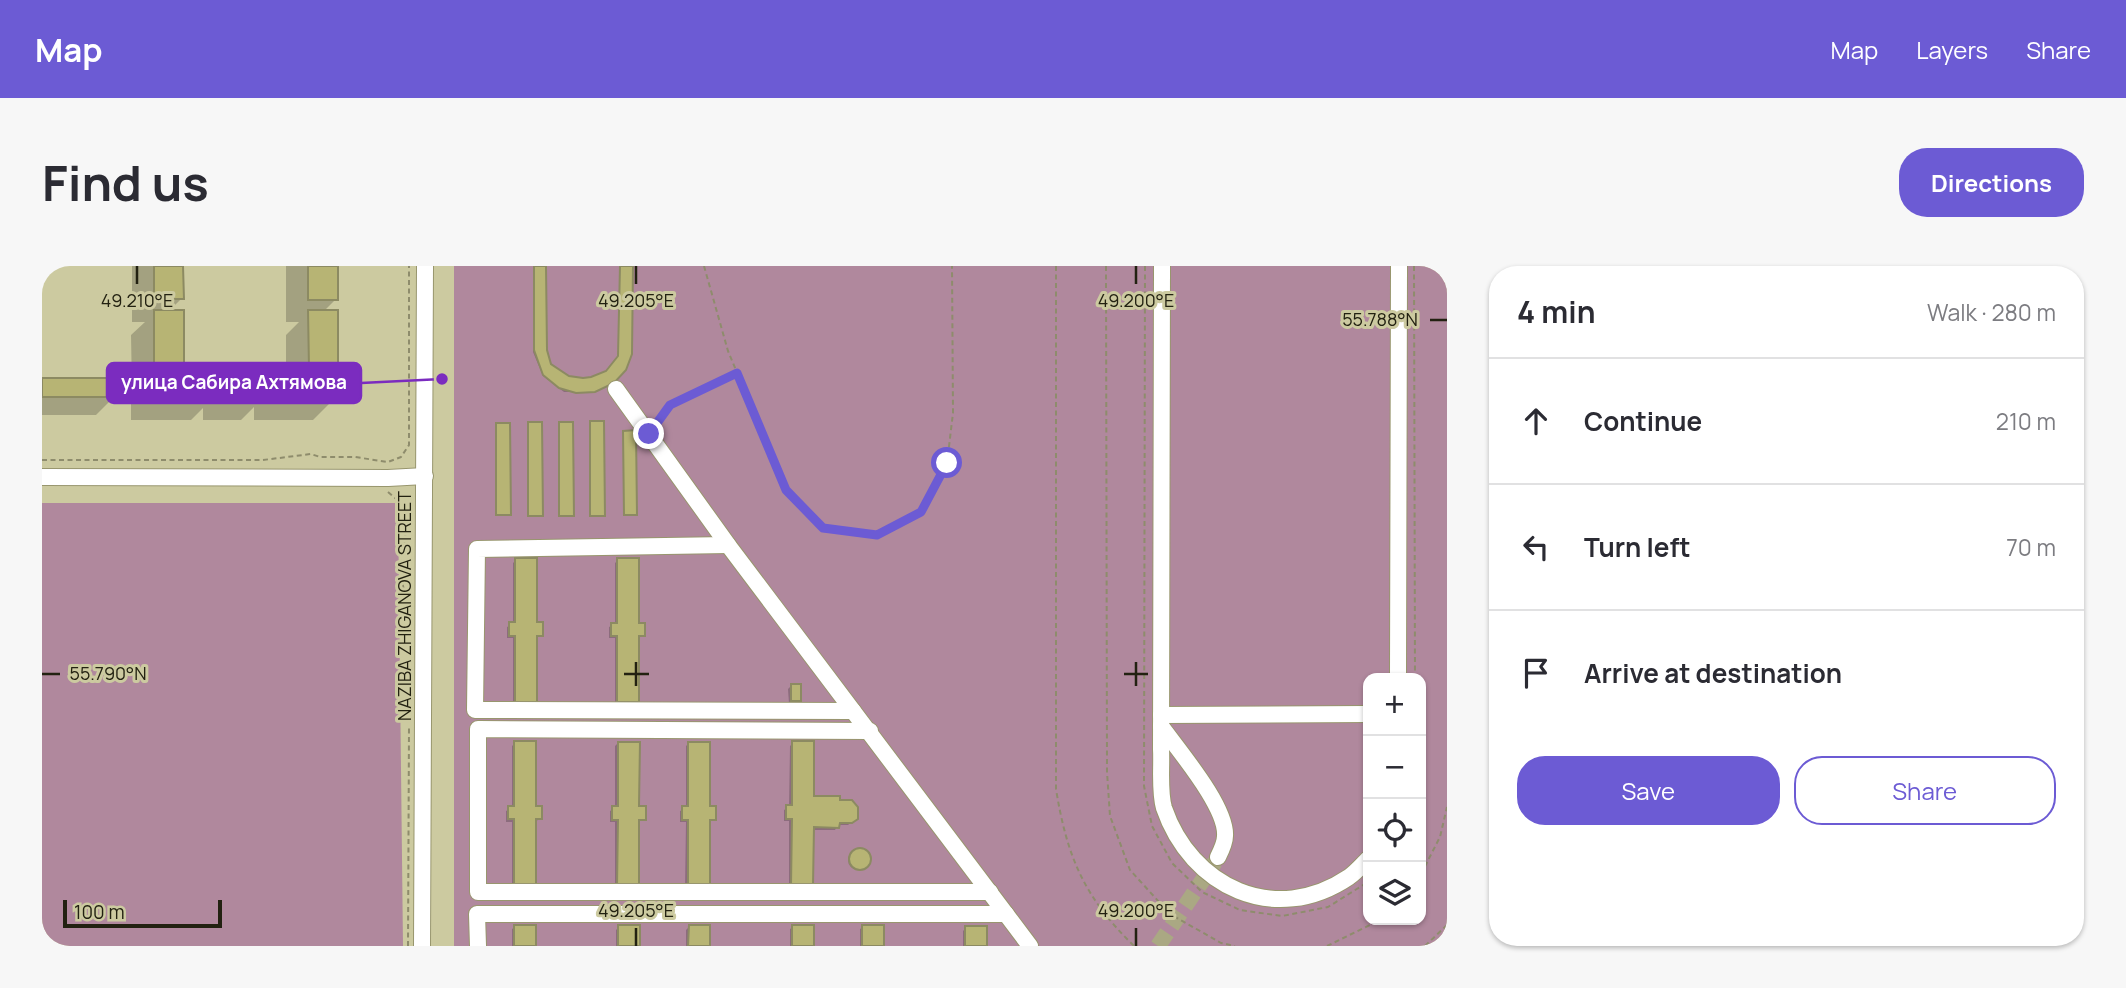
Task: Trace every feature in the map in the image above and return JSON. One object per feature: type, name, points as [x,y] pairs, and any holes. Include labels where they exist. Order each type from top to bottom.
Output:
[{"type":"street","name":"NAZIBA ZHIGANOVA STREET","points":[[422,946],[425,266]]},
{"type":"street","points":[[1162,266],[1163,805],[1180,843],[1206,873],[1241,893],[1281,900],[1317,893],[1349,877],[1365,862]]},
{"type":"street","points":[[1398,673],[1399,266]]},
{"type":"street","points":[[616,389],[728,545],[1030,946]]},
{"type":"street","points":[[42,477],[425,476]]},
{"type":"street","points":[[728,545],[477,549],[475,710],[853,711]]},
{"type":"street","points":[[1161,720],[1363,714]]},
{"type":"street","points":[[1161,720],[1219,811],[1226,835],[1218,857]]},
{"type":"street","points":[[870,731],[478,729],[478,892],[990,892]]},
{"type":"street","points":[[478,946],[477,914],[1006,914]]},
{"type":"path","points":[[42,460],[263,460],[312,454],[388,463],[401,457],[409,445],[409,266]]},
{"type":"path","points":[[704,266],[727,351],[786,490],[823,528],[877,535],[921,512],[947,463],[953,413],[952,266]]},
{"type":"path","points":[[1056,266],[1056,789],[1062,824],[1073,861],[1090,896],[1134,946]]},
{"type":"path","points":[[1107,266],[1107,772],[1110,816],[1130,870],[1170,914],[1220,943],[1235,946]]},
{"type":"path","points":[[1145,266],[1144,786],[1152,826],[1172,863],[1194,885],[1202,892],[1240,910],[1282,916],[1328,907],[1363,885]]},
{"type":"path","points":[[1414,266],[1415,673]]},
{"type":"path","points":[[649,434],[670,405],[737,373]]},
{"type":"path","points":[[388,492],[408,509],[402,568],[409,609]]},
{"type":"path","points":[[408,946],[409,717]]},
{"type":"path","points":[[1426,864],[1440,837],[1447,807]]},
{"type":"path","points":[[1327,946],[1370,925]]},
{"type":"path","points":[[1425,946],[1447,925]]},
{"type":"shaded area","points":[[454,266],[1447,266],[1447,946],[454,946]]},
{"type":"shaded area","points":[[42,503],[398,503],[403,946],[42,946]]},
{"type":"building","points":[[154,266],[183,266],[184,299],[154,299]]},
{"type":"building","points":[[308,266],[338,266],[338,300],[308,300]]},
{"type":"building","points":[[534,266],[546,266],[547,350],[551,364],[569,376],[583,378],[606,371],[618,356],[620,266],[633,266],[632,354],[626,370],[614,383],[595,392],[576,393],[559,388],[543,375],[534,350]]},
{"type":"building","points":[[154,310],[184,310],[184,369],[154,369]]},
{"type":"building","points":[[308,310],[338,310],[338,368],[309,368]]},
{"type":"building","points":[[42,378],[117,378],[117,397],[42,397]]},
{"type":"building","points":[[590,421],[604,421],[605,516],[590,516]]},
{"type":"building","points":[[528,422],[542,422],[543,516],[528,516]]},
{"type":"building","points":[[559,422],[573,422],[574,516],[559,516]]},
{"type":"building","points":[[496,423],[510,423],[511,515],[496,515]]},
{"type":"building","points":[[636,430],[637,515],[624,515],[623,431]]},
{"type":"building","points":[[515,558],[537,558],[537,622],[543,622],[543,636],[537,636],[537,702],[515,702],[515,636],[509,636],[509,622],[515,622]]},
{"type":"building","points":[[617,558],[639,558],[639,623],[645,623],[645,636],[639,636],[639,702],[617,702],[617,636],[611,636],[611,623],[617,623]]},
{"type":"building","points":[[791,684],[801,684],[801,701],[791,701]]},
{"type":"building","points":[[514,741],[536,741],[536,806],[542,806],[542,819],[536,819],[536,885],[514,885],[514,819],[508,819],[508,806],[514,806]]},
{"type":"building","points":[[792,741],[814,741],[814,796],[840,796],[840,800],[852,800],[858,807],[858,819],[852,823],[840,823],[839,828],[814,827],[813,885],[791,885],[792,819],[786,819],[786,805],[792,805]]},
{"type":"building","points":[[618,742],[640,742],[639,806],[646,806],[646,820],[639,820],[639,886],[617,886],[618,820],[612,820],[612,806],[618,806]]},
{"type":"building","points":[[688,742],[710,742],[710,806],[716,806],[716,820],[710,820],[710,886],[688,886],[688,820],[682,820],[682,806],[688,806]]},
{"type":"building","points":[[860,848],[868,851],[871,859],[868,867],[860,870],[852,867],[849,859],[852,851]]},
{"type":"building","points":[[514,925],[536,925],[536,946],[514,946]]},
{"type":"building","points":[[618,925],[640,925],[640,946],[618,946]]},
{"type":"building","points":[[689,925],[710,925],[710,946],[688,946]]},
{"type":"building","points":[[792,925],[814,925],[814,946],[792,946]]},
{"type":"building","points":[[862,925],[884,925],[884,946],[862,946]]},
{"type":"building","points":[[965,926],[987,926],[987,946],[965,946]]},
{"type":"tunnel","points":[[1158,946],[1215,862]]},
{"type":"place","name":"улица Сабира Ахтямова","points":[[442,379]]},
{"type":"route","points":[[649,434],[670,405],[737,373],[786,490],[823,528],[877,535],[921,512],[947,463]]}]
